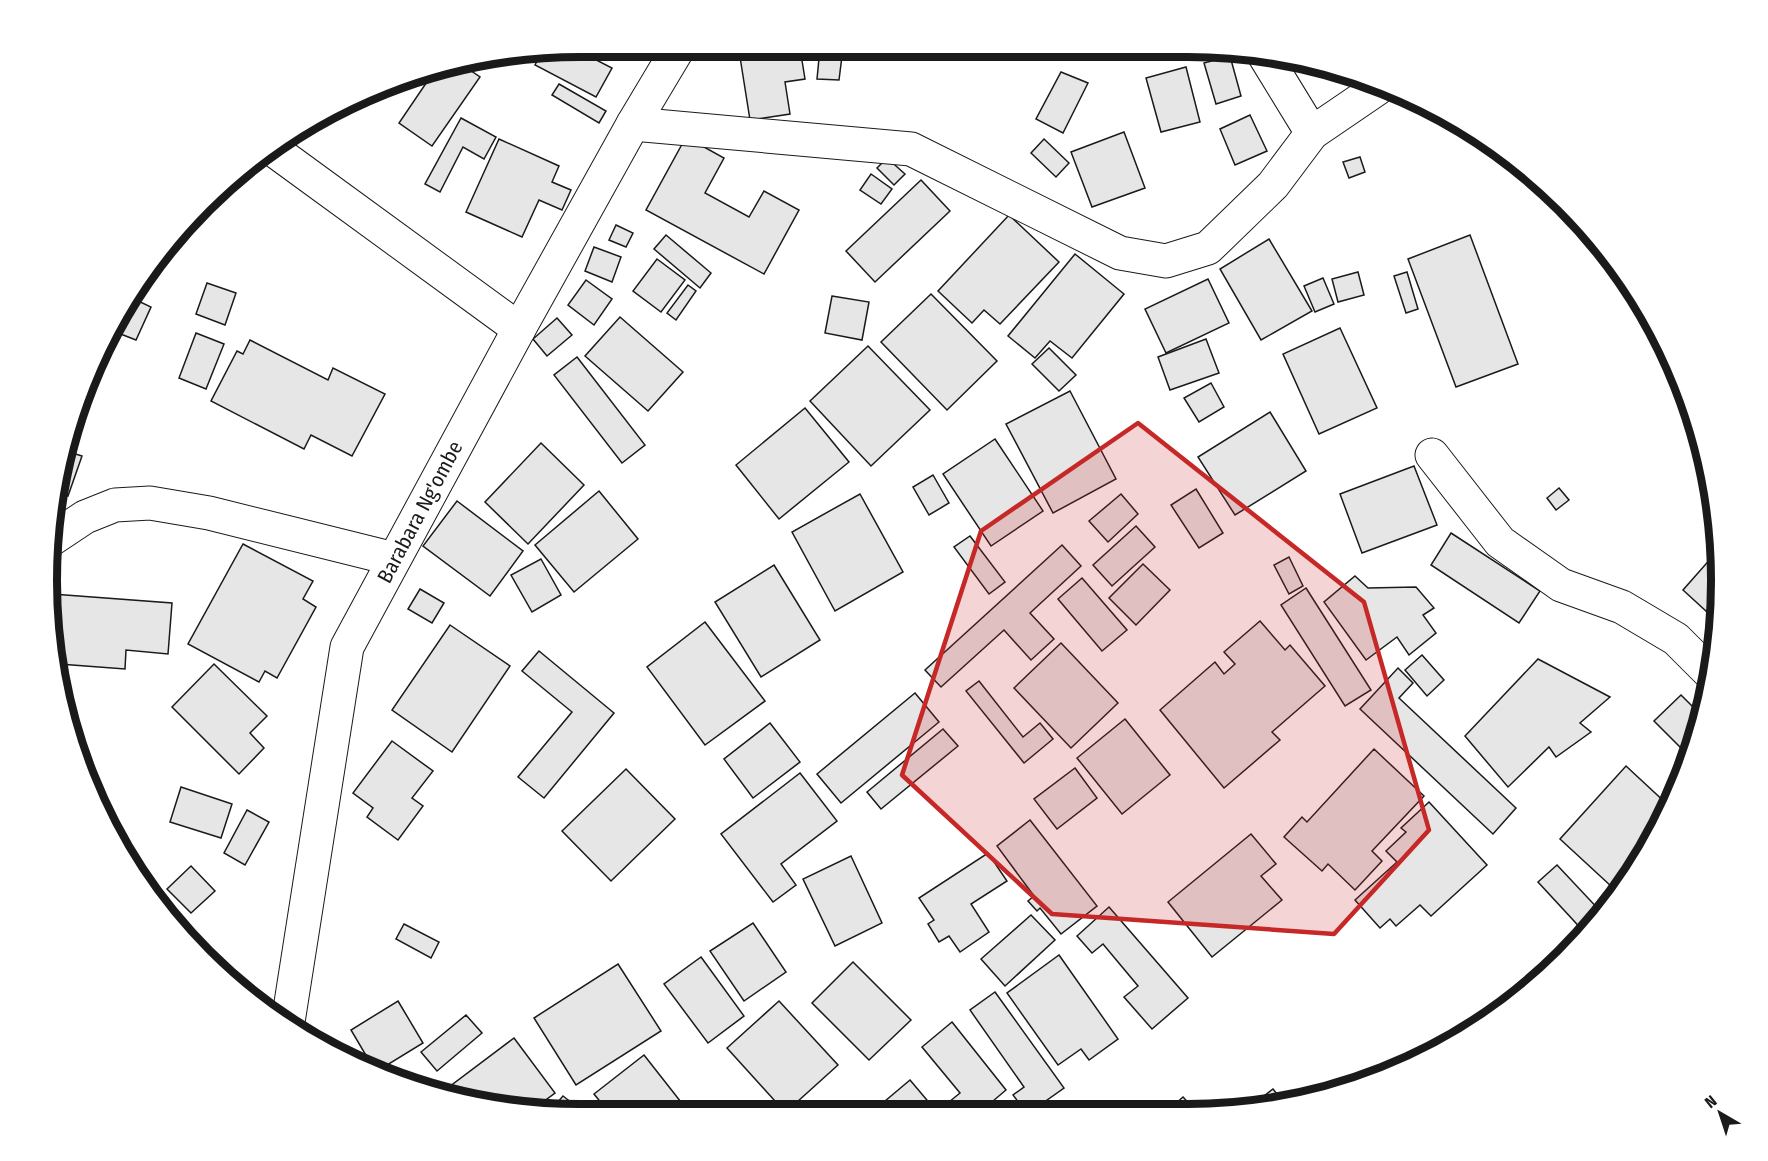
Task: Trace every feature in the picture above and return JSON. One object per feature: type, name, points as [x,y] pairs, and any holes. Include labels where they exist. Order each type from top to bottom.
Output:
[{"type":"street","name":"Barabara Ng'ombe","points":[[289,1015],[347,647],[519,329],[633,124],[673,57]]},
{"type":"street","points":[[1269,63],[1312,133]]},
{"type":"street","points":[[633,124],[911,149],[1120,253],[1166,261],[1208,248],[1273,185],[1312,133],[1372,91]]},
{"type":"street","points":[[278,153],[519,329]]},
{"type":"street","points":[[1432,455],[1500,542],[1561,585],[1622,607],[1676,639],[1704,667]]},
{"type":"street","points":[[59,535],[85,518],[115,505],[150,503],[209,513],[394,559]]},
{"type":"highlighted area","points":[[1138,423],[1364,602],[1429,830],[1334,934],[1052,914],[902,775],[981,531]]},
{"type":"building","points":[[591,57],[612,68],[596,97],[535,65],[538,59]]},
{"type":"building","points":[[740,57],[801,57],[805,79],[785,82],[790,114],[750,120]]},
{"type":"building","points":[[819,57],[842,57],[839,80],[817,79]]},
{"type":"building","points":[[1222,58],[1231,59],[1241,96],[1216,104],[1204,63]]},
{"type":"building","points":[[1186,67],[1200,122],[1161,132],[1146,78]]},
{"type":"building","points":[[469,69],[480,77],[432,146],[399,123],[428,80]]},
{"type":"building","points":[[1061,72],[1088,83],[1063,133],[1036,119]]},
{"type":"building","points":[[559,84],[606,111],[599,123],[552,95]]},
{"type":"building","points":[[1250,115],[1267,151],[1235,165],[1220,129]]},
{"type":"building","points":[[461,118],[496,137],[484,159],[463,147],[440,192],[425,184]]},
{"type":"building","points":[[1124,132],[1145,188],[1092,207],[1071,152]]},
{"type":"building","points":[[686,137],[724,158],[705,193],[749,217],[764,191],[799,210],[764,274],[646,210]]},
{"type":"building","points":[[499,139],[559,166],[552,182],[571,190],[562,210],[539,200],[522,237],[466,212]]},
{"type":"building","points":[[1044,139],[1069,163],[1056,177],[1031,153]]},
{"type":"building","points":[[1360,157],[1365,172],[1349,178],[1343,162]]},
{"type":"building","points":[[887,158],[905,174],[894,185],[877,168]]},
{"type":"building","points":[[871,174],[892,189],[881,204],[860,190]]},
{"type":"building","points":[[921,180],[950,211],[875,282],[846,251]]},
{"type":"building","points":[[1009,215],[1059,262],[1000,324],[984,310],[972,323],[938,291]]},
{"type":"building","points":[[616,225],[633,233],[626,247],[609,240]]},
{"type":"building","points":[[666,235],[711,273],[700,288],[654,249]]},
{"type":"building","points":[[1470,235],[1518,364],[1456,387],[1408,259]]},
{"type":"building","points":[[1269,239],[1312,311],[1261,340],[1220,269]]},
{"type":"building","points":[[594,247],[621,257],[612,282],[585,271]]},
{"type":"building","points":[[1075,254],[1124,294],[1072,358],[1050,341],[1035,358],[1008,336]]},
{"type":"building","points":[[657,259],[685,280],[661,312],[633,291]]},
{"type":"building","points":[[1358,272],[1364,295],[1338,302],[1332,279]]},
{"type":"building","points":[[1407,272],[1418,309],[1406,313],[1394,276]]},
{"type":"building","points":[[1323,278],[1334,304],[1315,312],[1304,286]]},
{"type":"building","points":[[1208,279],[1229,323],[1166,353],[1145,309]]},
{"type":"building","points":[[586,280],[612,299],[594,325],[568,305]]},
{"type":"building","points":[[207,283],[236,293],[225,325],[196,314]]},
{"type":"building","points":[[688,285],[696,291],[676,320],[667,313]]},
{"type":"building","points":[[931,294],[997,361],[947,410],[881,342]]},
{"type":"building","points":[[832,296],[869,302],[862,340],[825,333]]},
{"type":"building","points":[[138,301],[151,307],[136,340],[119,333]]},
{"type":"building","points":[[620,317],[683,372],[648,411],[585,356]]},
{"type":"building","points":[[557,318],[572,335],[547,356],[533,339]]},
{"type":"building","points":[[1340,328],[1377,408],[1319,434],[1283,354]]},
{"type":"building","points":[[196,333],[224,344],[206,389],[179,378]]},
{"type":"building","points":[[1206,339],[1219,373],[1170,390],[1158,357]]},
{"type":"building","points":[[250,340],[328,380],[333,368],[385,394],[352,456],[311,435],[304,449],[211,401],[237,351],[243,354]]},
{"type":"building","points":[[868,346],[930,410],[871,466],[810,401]]},
{"type":"building","points":[[1049,348],[1076,375],[1059,391],[1032,364]]},
{"type":"building","points":[[577,357],[645,445],[622,463],[554,375]]},
{"type":"building","points":[[1211,383],[1224,407],[1199,422],[1184,398]]},
{"type":"building","points":[[1070,391],[1116,479],[1053,513],[1006,424]]},
{"type":"building","points":[[805,408],[849,462],[779,519],[736,465]]},
{"type":"building","points":[[1270,412],[1306,471],[1235,515],[1198,457]]},
{"type":"building","points":[[995,439],[1043,511],[991,546],[943,474]]},
{"type":"building","points":[[541,443],[584,485],[528,544],[485,502]]},
{"type":"building","points":[[73,453],[82,456],[68,496],[64,495]]},
{"type":"building","points":[[1414,466],[1437,525],[1362,553],[1340,494]]},
{"type":"building","points":[[933,475],[949,503],[929,515],[913,487]]},
{"type":"building","points":[[1559,488],[1569,500],[1556,510],[1547,498]]},
{"type":"building","points":[[1196,489],[1223,533],[1199,548],[1171,505]]},
{"type":"building","points":[[599,491],[638,539],[574,592],[535,545]]},
{"type":"building","points":[[860,494],[903,572],[835,611],[792,532]]},
{"type":"building","points":[[1121,494],[1138,514],[1108,542],[1089,521]]},
{"type":"building","points":[[457,501],[523,551],[490,596],[423,546]]},
{"type":"building","points":[[1136,526],[1155,547],[1112,586],[1093,565]]},
{"type":"building","points":[[1451,533],[1540,591],[1519,623],[1431,565]]},
{"type":"building","points":[[970,536],[1005,582],[989,594],[954,547]]},
{"type":"building","points":[[243,544],[313,581],[303,599],[316,607],[277,678],[265,671],[259,682],[188,644]]},
{"type":"building","points":[[1062,545],[1081,566],[1030,613],[1054,639],[1031,660],[1004,630],[941,687],[925,670]]},
{"type":"building","points":[[1289,557],[1303,586],[1289,594],[1274,565]]},
{"type":"building","points":[[541,559],[561,595],[532,612],[511,575]]},
{"type":"building","points":[[1710,559],[1710,615],[1683,590]]},
{"type":"building","points":[[1143,564],[1170,590],[1136,625],[1109,598]]},
{"type":"building","points":[[774,565],[820,640],[761,677],[715,602]]},
{"type":"building","points":[[1355,576],[1368,588],[1416,587],[1434,608],[1423,615],[1436,633],[1409,655],[1397,637],[1366,660],[1324,602]]},
{"type":"building","points":[[1082,578],[1127,630],[1102,651],[1058,599]]},
{"type":"building","points":[[1306,588],[1371,690],[1345,706],[1281,605]]},
{"type":"building","points":[[420,589],[444,603],[432,623],[408,609]]},
{"type":"building","points":[[57,594],[172,603],[168,654],[126,650],[125,669],[64,664]]},
{"type":"building","points":[[1260,621],[1285,650],[1290,645],[1325,686],[1272,732],[1280,740],[1224,788],[1160,710],[1215,662],[1224,674],[1235,664],[1224,652]]},
{"type":"building","points":[[705,622],[765,701],[705,745],[647,667]]},
{"type":"building","points":[[450,625],[510,666],[452,752],[392,710]]},
{"type":"building","points":[[1061,643],[1118,703],[1071,748],[1014,688]]},
{"type":"building","points":[[539,651],[614,713],[544,798],[518,777],[572,712],[522,671]]},
{"type":"building","points":[[1422,655],[1444,680],[1427,696],[1405,670]]},
{"type":"building","points":[[1538,659],[1610,697],[1580,723],[1591,732],[1556,757],[1549,747],[1508,787],[1465,736]]},
{"type":"building","points":[[214,664],[267,716],[250,733],[264,748],[239,774],[172,707]]},
{"type":"building","points":[[1398,668],[1413,683],[1399,698],[1516,808],[1493,834],[1360,709]]},
{"type":"building","points":[[979,681],[1023,737],[1040,723],[1053,739],[1024,763],[966,691]]},
{"type":"building","points":[[915,693],[939,722],[841,803],[817,774]]},
{"type":"building","points":[[1681,695],[1695,709],[1683,750],[1654,721]]},
{"type":"building","points":[[1125,719],[1170,775],[1122,814],[1077,758]]},
{"type":"building","points":[[770,723],[800,762],[753,798],[724,759]]},
{"type":"building","points":[[943,729],[958,746],[881,809],[867,792]]},
{"type":"building","points":[[392,741],[433,771],[412,798],[423,806],[398,840],[367,817],[373,808],[353,793]]},
{"type":"building","points":[[1374,749],[1424,796],[1372,851],[1382,861],[1355,890],[1328,864],[1322,871],[1284,837],[1302,817],[1307,822]]},
{"type":"building","points":[[1626,766],[1662,800],[1641,842],[1612,887],[1560,839]]},
{"type":"building","points":[[1075,768],[1097,798],[1057,829],[1034,799]]},
{"type":"building","points":[[626,769],[675,819],[611,881],[562,831]]},
{"type":"building","points":[[800,773],[837,821],[781,864],[796,885],[773,902],[721,834]]},
{"type":"building","points":[[181,787],[232,804],[221,838],[170,822]]},
{"type":"building","points":[[1429,802],[1487,865],[1431,916],[1420,905],[1396,926],[1390,919],[1380,928],[1355,900],[1397,862],[1386,851],[1406,832],[1401,828]]},
{"type":"building","points":[[247,810],[269,822],[245,865],[224,853]]},
{"type":"building","points":[[1030,820],[1097,906],[1061,934],[1040,908],[1037,911],[1028,901],[1034,896],[997,846]]},
{"type":"building","points":[[1251,834],[1276,864],[1261,876],[1282,900],[1212,957],[1168,902]]},
{"type":"building","points":[[988,853],[1007,881],[971,904],[989,932],[960,952],[949,936],[939,942],[928,924],[934,920],[919,898]]},
{"type":"building","points":[[851,856],[882,923],[835,946],[803,879]]},
{"type":"building","points":[[1557,865],[1596,907],[1580,927],[1538,882]]},
{"type":"building","points":[[191,866],[215,891],[191,913],[167,889]]},
{"type":"building","points":[[1109,907],[1188,998],[1152,1029],[1124,997],[1138,986],[1103,944],[1092,953],[1077,936]]},
{"type":"building","points":[[1031,915],[1055,940],[1005,986],[981,959]]},
{"type":"building","points":[[753,923],[786,972],[744,1001],[710,951]]},
{"type":"building","points":[[404,924],[439,942],[431,958],[396,939]]},
{"type":"building","points":[[1059,955],[1118,1039],[1089,1060],[1081,1049],[1058,1065],[1007,993]]},
{"type":"building","points":[[701,957],[744,1016],[708,1043],[664,984]]},
{"type":"building","points":[[853,962],[911,1020],[869,1060],[812,1003]]},
{"type":"building","points":[[618,964],[661,1031],[576,1085],[534,1018]]},
{"type":"building","points":[[995,992],[1064,1088],[1041,1104],[1020,1104],[1013,1095],[1024,1087],[970,1010]]},
{"type":"building","points":[[398,1001],[423,1043],[385,1066],[368,1058],[351,1030]]},
{"type":"building","points":[[779,1001],[838,1065],[795,1104],[778,1104],[727,1048]]},
{"type":"building","points":[[466,1015],[482,1033],[437,1071],[421,1052]]},
{"type":"building","points":[[952,1022],[1006,1090],[989,1104],[951,1104],[949,1102],[960,1093],[922,1047]]},
{"type":"building","points":[[514,1038],[555,1093],[542,1103],[512,1100],[449,1087]]},
{"type":"building","points":[[644,1055],[682,1104],[602,1104],[594,1094]]},
{"type":"building","points":[[910,1080],[930,1104],[882,1104]]},
{"type":"building","points":[[1273,1089],[1279,1096],[1260,1099]]},
{"type":"building","points":[[563,1096],[573,1104],[557,1103]]},
{"type":"building","points":[[1183,1097],[1190,1104],[1188,1104],[1175,1104]]}]
